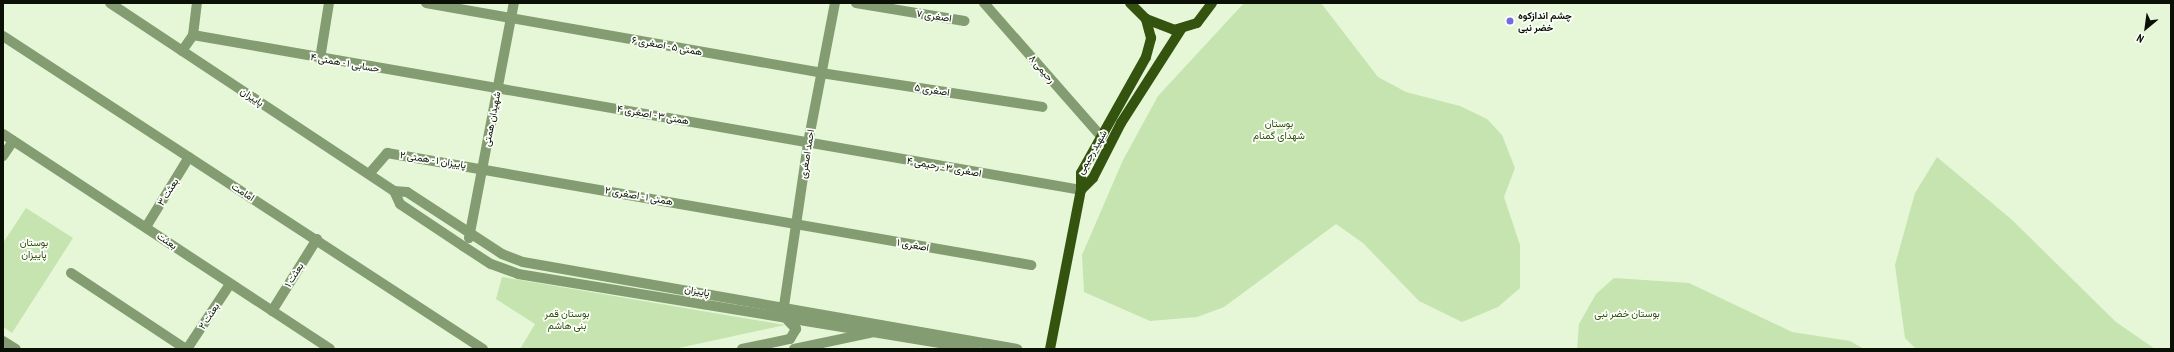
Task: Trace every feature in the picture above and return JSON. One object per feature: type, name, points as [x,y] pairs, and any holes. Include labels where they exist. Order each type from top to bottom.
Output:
[{"type":"main road","points":[[1130,3],[1146,19],[1161,28],[1174,30],[1197,23],[1212,3]]},
{"type":"main road","points":[[1081,190],[1081,173],[1146,57],[1151,38],[1146,19]]},
{"type":"main road","name":"شهید رحیمی","points":[[1050,349],[1081,190],[1093,178],[1121,123],[1182,28]]},
{"type":"street","name":"پاییزان","points":[[110,3],[394,191],[407,192],[502,254],[523,262],[783,311],[875,332],[976,349]]},
{"type":"street","points":[[182,51],[193,35],[197,3]]},
{"type":"street","points":[[320,58],[329,3]]},
{"type":"street","name":"همتی ۵ - اصغری ۶","points":[[426,3],[821,73]]},
{"type":"street","name":"شهیدان همتی","points":[[472,235],[514,3]]},
{"type":"street","name":"احمد اصغری","points":[[783,311],[808,143],[835,3]]},
{"type":"street","name":"اصغری ۷","points":[[856,3],[965,21]]},
{"type":"street","name":"رحیمی ۸","points":[[984,3],[1101,136]]},
{"type":"street","name":"حسابی ۱ - همتی ۴","points":[[193,35],[498,89]]},
{"type":"street","name":"امامت","points":[[3,36],[317,239],[483,349]]},
{"type":"street","name":"اصغری ۵","points":[[821,73],[1042,107]]},
{"type":"street","name":"همتی ۳ - اصغری ۴","points":[[498,89],[808,143]]},
{"type":"street","name":"بعثت","points":[[3,134],[330,349]]},
{"type":"street","points":[[3,156],[13,140]]},
{"type":"street","name":"اصغری ۳ - رحیمی ۴","points":[[808,143],[1081,190]]},
{"type":"street","name":"پاییزان ۱ - همتی ۲","points":[[369,174],[387,153],[483,168]]},
{"type":"street","name":"بعثت ۳","points":[[146,227],[190,157]]},
{"type":"street","name":"همتی ۱ - اصغری ۲","points":[[483,168],[795,224]]},
{"type":"street","name":"پاییزان","points":[[394,191],[400,204],[492,264],[518,274],[783,311],[1017,349]]},
{"type":"street","name":"اصغری ۱","points":[[795,224],[1031,265]]},
{"type":"street","points":[[463,246],[472,235]]},
{"type":"street","name":"بعثت ۱","points":[[272,311],[317,239]]},
{"type":"street","points":[[71,273],[187,349]]},
{"type":"street","name":"بعثت ۲","points":[[187,349],[230,284]]},
{"type":"street","points":[[742,349],[790,339],[796,329],[783,311]]},
{"type":"street","points":[[794,349],[823,346],[875,332]]},
{"type":"street","points":[[3,340],[16,349]]},
{"type":"green space","name":"بوستان شهدای گمنام","points":[[1244,3],[1321,3],[1378,77],[1406,92],[1460,106],[1487,119],[1502,135],[1515,168],[1504,197],[1520,245],[1520,288],[1498,307],[1462,322],[1419,301],[1363,243],[1336,224],[1224,307],[1197,317],[1150,321],[1084,292],[1082,255],[1123,160],[1158,96]]},
{"type":"green space","points":[[1937,157],[2011,219],[2116,322],[2155,349],[1916,349],[1905,338],[1895,265],[1915,193]]},
{"type":"green space","name":"بوستان پاییزان","points":[[26,208],[73,238],[12,333],[3,327],[3,243]]},
{"type":"green space","name":"بوستان قمر بنی هاشم","points":[[502,277],[785,325],[674,349],[520,349],[535,324],[496,299]]},
{"type":"green space","name":"بوستان خضر نبی","points":[[1614,278],[1689,283],[1792,332],[1850,341],[1864,349],[1577,349],[1579,324],[1596,294]]},
{"type":"place","name":"چشم اندازکوه خضر نبی","points":[[1510,21]]}]
